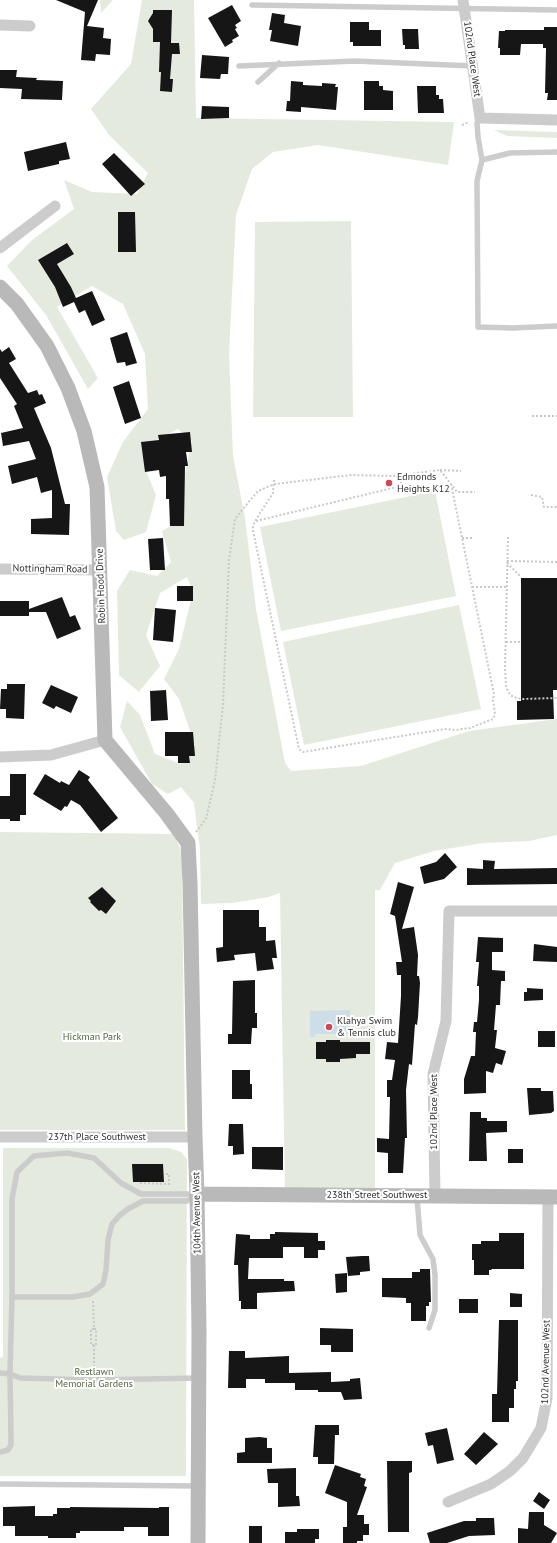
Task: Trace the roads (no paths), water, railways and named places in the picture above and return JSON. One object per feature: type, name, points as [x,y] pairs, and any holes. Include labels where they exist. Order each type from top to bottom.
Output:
[{"type":"street","name":"102nd Place West","points":[[463,4],[480,118]]},
{"type":"street","points":[[0,25],[30,26]]},
{"type":"street","points":[[480,118],[557,120]]},
{"type":"street","points":[[0,248],[55,206]]},
{"type":"street","name":"Robin Hood Drive","points":[[0,287],[17,304],[47,346],[68,388],[84,431],[97,487],[101,570],[105,740]]},
{"type":"street","name":"Nottingham Road","points":[[0,569],[101,570]]},
{"type":"street","points":[[0,757],[51,755],[105,740]]},
{"type":"street","name":"104th Avenue West","points":[[105,740],[167,814],[188,843],[197,1194],[199,1378],[198,1543]]},
{"type":"street","name":"102nd Place West","points":[[435,1195],[433,1074],[446,1021],[449,911],[557,912]]},
{"type":"street","name":"237th Place Southwest","points":[[0,1137],[195,1137]]},
{"type":"street","name":"238th Street Southwest","points":[[197,1194],[552,1197]]},
{"type":"street","name":"102nd Avenue West","points":[[448,1502],[491,1484],[510,1471],[524,1458],[542,1428],[546,1398],[552,1197]]},
{"type":"lane","points":[[252,5],[463,4],[557,10]]},
{"type":"lane","points":[[240,66],[280,63],[355,61],[473,66]]},
{"type":"lane","points":[[258,82],[280,63]]},
{"type":"lane","points":[[480,118],[477,123],[482,160],[477,181],[478,327],[513,328],[557,326]]},
{"type":"lane","points":[[482,160],[510,154],[557,152]]},
{"type":"lane","points":[[0,1452],[8,1450],[11,1445],[10,1374],[12,1199],[17,1172],[34,1156],[67,1154],[94,1158],[121,1183],[141,1194],[197,1194]]},
{"type":"lane","points":[[12,1297],[73,1297],[90,1294],[103,1284],[106,1270],[108,1240],[112,1224],[119,1216],[143,1201],[187,1201],[197,1194]]},
{"type":"lane","points":[[417,1195],[420,1235],[433,1259],[435,1275],[435,1310],[429,1328]]},
{"type":"lane","points":[[0,1373],[10,1374],[20,1378],[94,1380],[199,1378]]},
{"type":"lane","points":[[0,1484],[199,1486]]},
{"type":"place","name":"Edmonds Heights K12","points":[[389,483]]},
{"type":"place","name":"Klahya Swim & Tennis club","points":[[329,1027]]},
{"type":"park label","name":"Hickman Park","points":[[92,1037]]},
{"type":"park label","name":"Restlawn Memorial Gardens","points":[[94,1378]]}]
